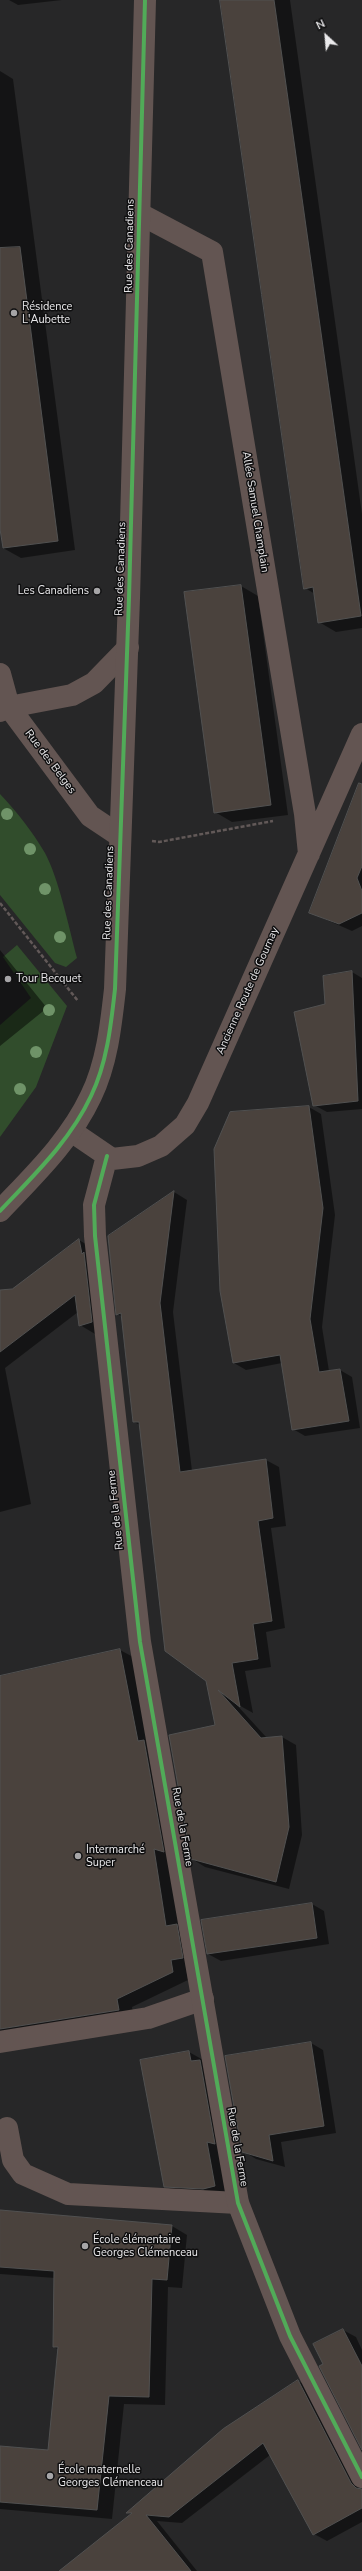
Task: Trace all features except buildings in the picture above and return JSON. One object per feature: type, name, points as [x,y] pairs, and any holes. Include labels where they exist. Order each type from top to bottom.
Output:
[{"type":"street","name":"Rue des Canadiens","points":[[0,1211],[71,1131],[92,1096],[111,1029],[128,648],[145,0]]},
{"type":"street","name":"Allée Samuel Champlain","points":[[140,214],[212,252],[305,814],[309,854]]},
{"type":"street","points":[[4,709],[72,695],[94,683],[128,648]]},
{"type":"street","name":"Rue des Belges","points":[[0,674],[4,709],[90,816],[120,836]]},
{"type":"street","name":"Ancienne Route de Gournay","points":[[107,1156],[112,1159],[138,1156],[161,1146],[185,1125],[198,1103],[362,734]]},
{"type":"street","points":[[71,1131],[107,1156]]},
{"type":"street","name":"Rue de la Ferme","points":[[107,1156],[94,1205],[95,1236],[139,1634],[204,1999],[238,2203],[290,2336],[362,2477]]},
{"type":"street","points":[[0,2042],[148,2018],[204,1999]]},
{"type":"street","points":[[7,2128],[13,2160],[23,2174],[68,2194],[238,2203]]},
{"type":"path","points":[[159,842],[277,820]]},
{"type":"path","points":[[0,903],[78,1001]]},
{"type":"green space","points":[[0,794],[30,829],[45,853],[55,876],[77,958],[66,967],[55,963],[0,895]]},
{"type":"green space","points":[[17,945],[67,1006],[36,1087],[0,1137],[0,1025],[31,998],[3,957]]},
{"type":"cycle path","points":[[0,1211],[62,1143],[73,1128],[91,1096],[101,1070],[108,1044],[115,989],[129,598],[145,0]]},
{"type":"cycle path","points":[[107,1156],[94,1205],[95,1236],[140,1642],[238,2203],[290,2336],[362,2477]]},
{"type":"place","name":"Résidence L'Aubette","points":[[14,313]]},
{"type":"place","name":"Les Canadiens","points":[[97,591]]},
{"type":"place","name":"Tour Becquet","points":[[8,979]]},
{"type":"place","name":"Intermarché Super","points":[[78,1856]]},
{"type":"place","name":"École élémentaire Georges Clémenceau","points":[[85,2246]]},
{"type":"place","name":"École maternelle Georges Clémenceau","points":[[50,2476]]}]
